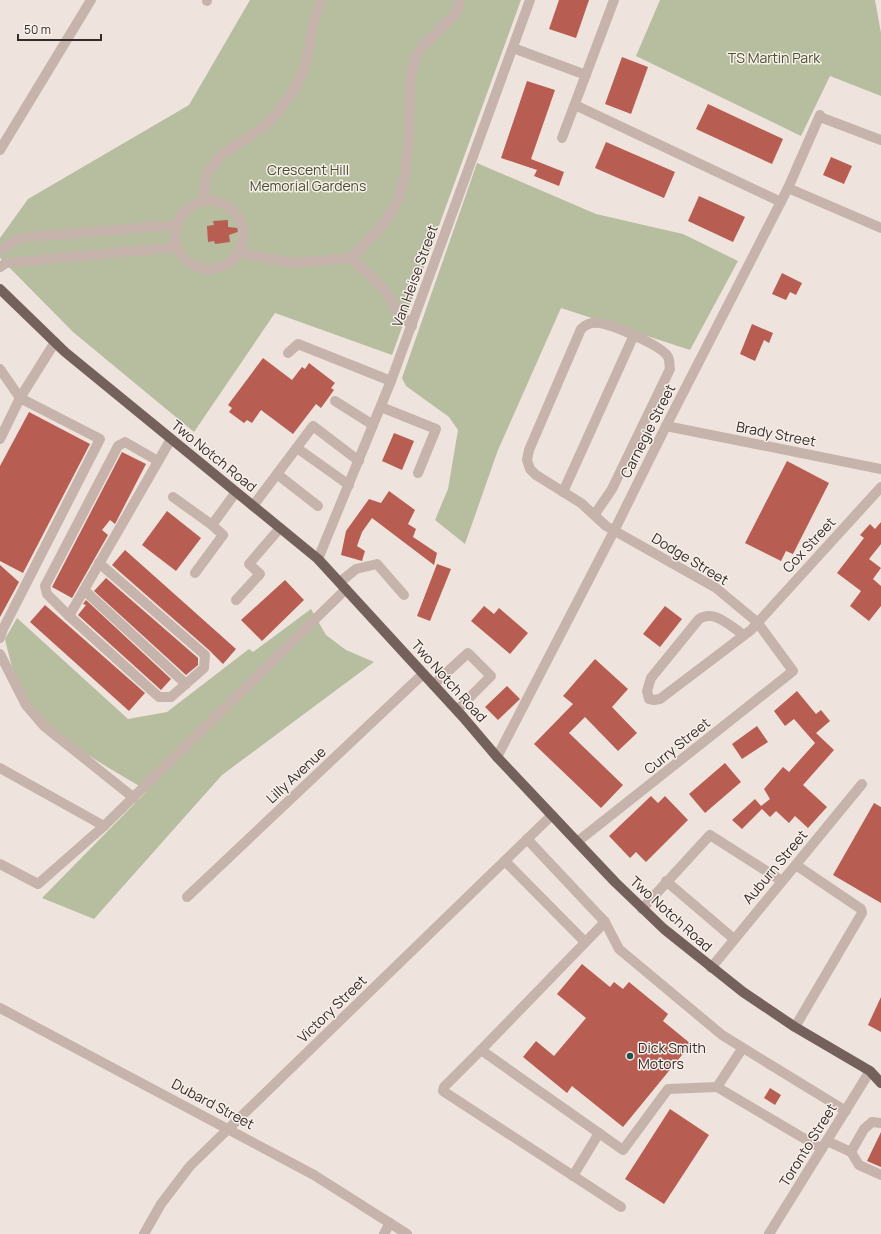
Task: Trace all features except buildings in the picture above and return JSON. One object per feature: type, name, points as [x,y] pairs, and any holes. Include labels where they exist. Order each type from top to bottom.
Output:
[{"type":"main road","name":"Two Notch Road","points":[[0,289],[55,342],[318,560],[457,710],[497,757],[642,908],[711,968],[795,1027],[870,1071],[881,1083]]},
{"type":"main road","points":[[870,1071],[881,1072]]},
{"type":"street","points":[[0,150],[91,0]]},
{"type":"street","points":[[204,201],[206,175],[221,155],[265,126],[279,111],[294,90],[306,64],[313,25],[320,0]]},
{"type":"street","points":[[238,253],[294,263],[351,258],[384,224],[398,202],[405,176],[409,135],[410,83],[415,58],[420,49],[456,13],[460,0]]},
{"type":"street","name":"Van Heise Street","points":[[318,560],[374,425],[412,326],[530,0]]},
{"type":"street","points":[[562,138],[614,0]]},
{"type":"street","points":[[513,48],[586,75]]},
{"type":"street","points":[[575,106],[748,185],[781,202]]},
{"type":"street","name":"Carnegie Street","points":[[497,757],[614,531],[781,202],[820,116],[881,140]]},
{"type":"street","points":[[788,188],[881,228]]},
{"type":"street","points":[[204,201],[219,202],[232,209],[242,224],[243,236],[238,253],[232,260],[223,265],[204,268],[189,262],[178,247],[176,234],[177,225],[186,210],[195,204],[204,201]]},
{"type":"street","points":[[0,250],[19,238],[177,225]]},
{"type":"street","points":[[0,267],[6,263],[178,247]]},
{"type":"street","points":[[351,258],[383,288],[397,310],[412,326]]},
{"type":"street","name":"Dodge Street","points":[[634,335],[598,323],[586,324],[581,329],[529,450],[527,460],[530,469],[536,475],[595,514],[606,526],[716,588],[757,622],[793,671]]},
{"type":"street","points":[[563,492],[634,335],[664,352],[669,358],[670,369],[612,489],[595,514]]},
{"type":"street","points":[[0,439],[20,398],[55,342]]},
{"type":"street","points":[[288,354],[298,344],[391,381]]},
{"type":"street","points":[[0,368],[20,398],[100,439],[3,629],[0,638]]},
{"type":"street","points":[[334,401],[374,425]]},
{"type":"street","points":[[381,407],[436,429],[418,473]]},
{"type":"street","points":[[253,506],[313,426],[359,461]]},
{"type":"street","name":"Brady Street","points":[[666,426],[881,469]]},
{"type":"street","points":[[69,616],[171,439]]},
{"type":"street","points":[[99,563],[205,655],[204,668],[171,697],[159,697],[69,616],[47,594],[45,586],[118,446],[125,442],[158,462]]},
{"type":"street","points":[[297,448],[349,485]]},
{"type":"street","points":[[277,474],[318,506]]},
{"type":"street","name":"Cox Street","points":[[744,635],[711,615],[699,619],[651,678],[647,691],[649,699],[660,699],[751,630],[881,487]]},
{"type":"street","points":[[212,525],[236,492]]},
{"type":"street","points":[[173,497],[212,525],[223,535],[195,573]]},
{"type":"street","points":[[236,600],[260,574],[249,564],[280,528]]},
{"type":"street","points":[[0,864],[38,884],[134,798],[343,586],[356,569],[377,564],[404,595]]},
{"type":"street","points":[[84,590],[186,684]]},
{"type":"street","points":[[433,685],[468,653],[491,676],[457,710]]},
{"type":"street","points":[[0,654],[26,705],[44,726],[134,798]]},
{"type":"street","name":"Curry Street","points":[[578,842],[793,671]]},
{"type":"street","name":"Lilly Avenue","points":[[187,896],[423,674]]},
{"type":"street","points":[[0,768],[104,826]]},
{"type":"street","name":"Auburn Street","points":[[711,968],[862,784]]},
{"type":"street","name":"Victory Street","points":[[144,1234],[161,1204],[190,1166],[552,815]]},
{"type":"street","points":[[642,908],[710,835],[782,881]]},
{"type":"street","points":[[527,839],[605,922],[619,949],[722,1035],[742,1049],[846,1111]]},
{"type":"street","points":[[505,861],[585,942]]},
{"type":"street","points":[[795,1027],[862,913],[861,908],[796,865]]},
{"type":"street","points":[[666,881],[734,939]]},
{"type":"street","points":[[605,922],[444,1087],[443,1091],[621,1207]]},
{"type":"street","name":"Dubard Street","points":[[0,1008],[229,1128],[327,1182],[407,1234]]},
{"type":"street","points":[[717,1087],[742,1049]]},
{"type":"street","points":[[481,1050],[623,1150],[668,1089],[717,1087],[825,1145],[851,1152],[859,1165],[881,1175]]},
{"type":"street","name":"Toronto Street","points":[[769,1234],[870,1071]]},
{"type":"street","points":[[851,1152],[867,1126],[872,1122],[881,1123]]},
{"type":"street","points":[[574,1176],[599,1133]]},
{"type":"street","points":[[384,1234],[390,1223]]},
{"type":"green space","name":"Crescent Hill Memorial Gardens","points":[[250,0],[521,0],[392,355],[275,313],[194,432],[73,332],[0,258],[0,238],[28,199],[189,105]]},
{"type":"green space","name":"TS Martin Park","points":[[660,0],[875,0],[881,33],[881,96],[830,76],[801,136],[636,56]]},
{"type":"green space","points":[[477,163],[596,214],[683,234],[738,261],[690,350],[561,308],[498,450],[465,544],[435,520],[448,489],[458,430],[449,417],[406,386],[402,378]]},
{"type":"green space","points":[[311,609],[326,635],[346,650],[374,662],[222,775],[94,919],[42,898],[147,791],[68,742],[41,718],[29,704],[17,682],[5,639],[17,618],[128,719],[167,712],[249,649],[253,652]]},
{"type":"place","name":"Dick Smith Motors","points":[[630,1056]]}]
